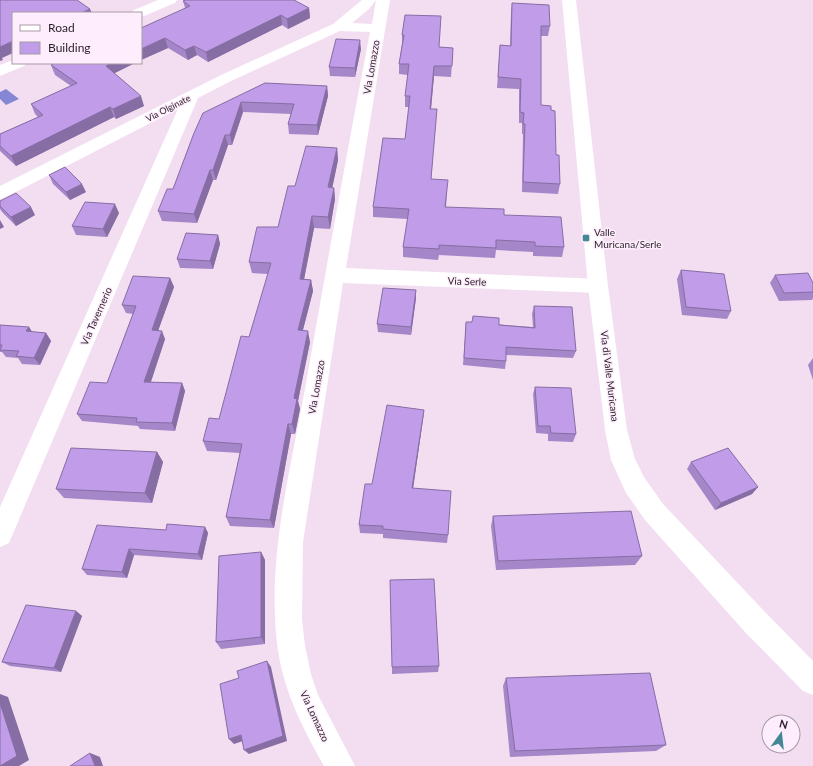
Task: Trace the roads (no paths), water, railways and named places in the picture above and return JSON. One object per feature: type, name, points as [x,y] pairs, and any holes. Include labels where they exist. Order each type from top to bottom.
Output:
[{"type":"street","points":[[141,12],[170,0]]},
{"type":"street","name":"Via di Valle Muricana","points":[[569,0],[598,286],[616,430],[623,460],[635,485],[654,512],[755,622],[813,682]]},
{"type":"street","name":"Via Olginate","points":[[0,193],[224,79],[338,27],[368,2]]},
{"type":"street","name":"Via Lomazzo","points":[[340,766],[316,723],[305,699],[296,667],[288,619],[290,542],[378,28],[368,2]]},
{"type":"street","name":"Via Olginate","points":[[338,27],[378,28]]},
{"type":"street","points":[[0,71],[17,64]]},
{"type":"street","name":"Via Tavernerio","points":[[0,535],[191,97]]},
{"type":"street","name":"Via Serle","points":[[335,275],[598,286]]},
{"type":"water","points":[[6,89],[19,99],[6,105],[0,99],[0,92]]},
{"type":"place","name":"Valle Muricana/Serle","points":[[586,238]]}]
